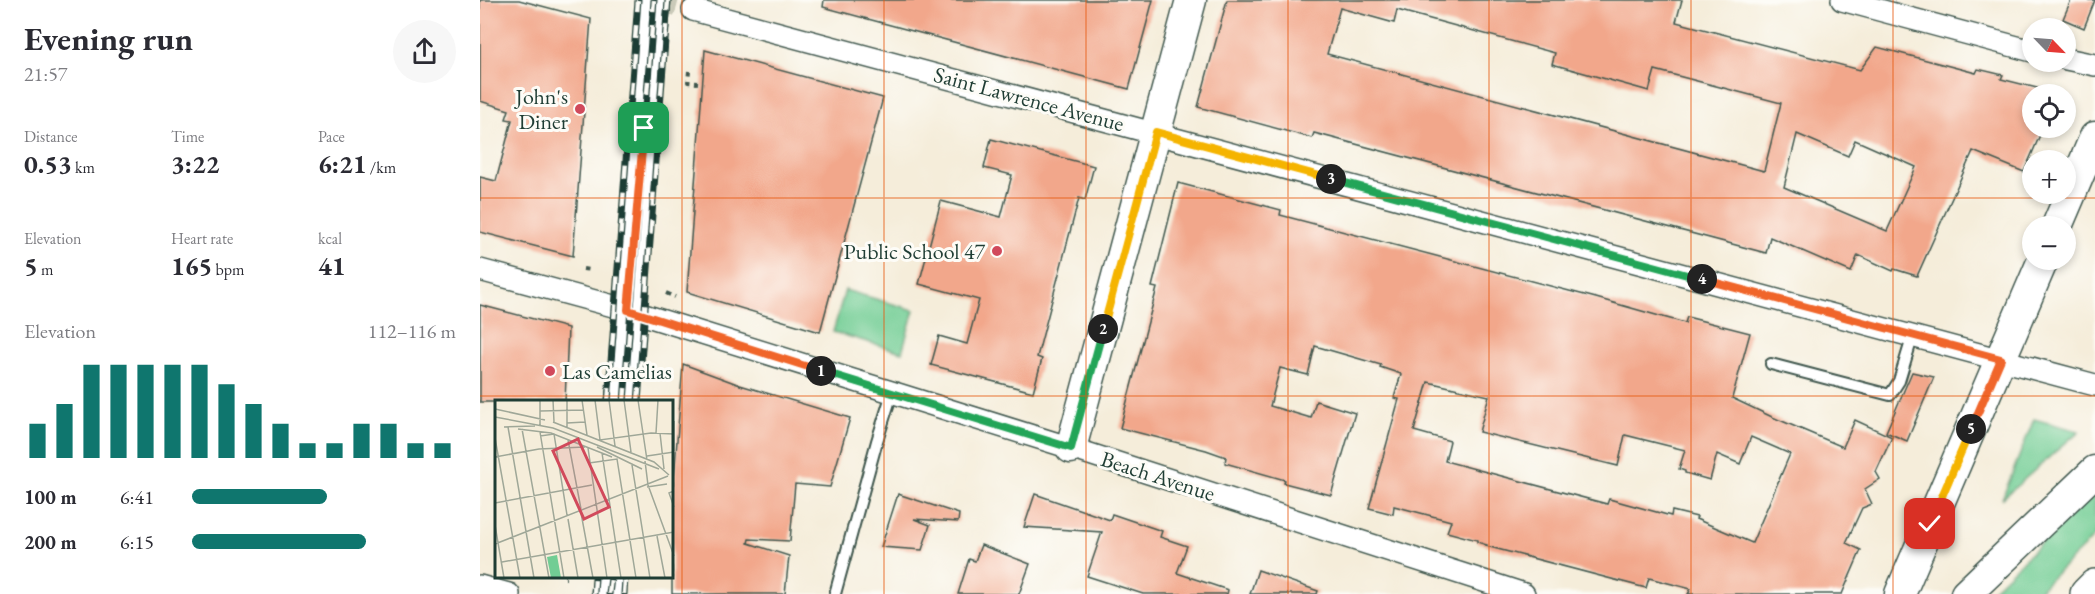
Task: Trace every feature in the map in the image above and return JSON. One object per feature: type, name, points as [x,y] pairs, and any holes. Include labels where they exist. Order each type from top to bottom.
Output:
[{"type":"highway","points":[[2087,594],[2095,586]]},
{"type":"main road","points":[[621,400],[655,0]]},
{"type":"main road","points":[[1071,448],[1191,0]]},
{"type":"main road","points":[[2061,216],[2095,137]]},
{"type":"main road","points":[[1900,594],[2039,270]]},
{"type":"main road","points":[[1966,594],[2095,471]]},
{"type":"main road","points":[[608,594],[609,579]]},
{"type":"street","points":[[1842,0],[2022,48]]},
{"type":"street","name":"Saint Lawrence Avenue","points":[[693,10],[2095,385]]},
{"type":"street","points":[[2076,61],[2095,65]]},
{"type":"street","name":"Beach Avenue","points":[[480,270],[628,310],[1071,448],[1523,594]]},
{"type":"street","points":[[480,586],[510,594]]},
{"type":"lane","points":[[1771,364],[1890,394],[1899,381],[1913,335]]},
{"type":"lane","points":[[835,594],[892,393]]},
{"type":"path","points":[[689,71],[688,82],[698,83]]},
{"type":"path","points":[[584,269],[590,270]]},
{"type":"path","points":[[666,293],[675,297]]},
{"type":"green space","points":[[845,290],[914,310],[902,352],[833,332]]},
{"type":"green space","points":[[2034,419],[2079,431],[2002,499]]},
{"type":"green space","points":[[2095,491],[2095,536],[2035,594],[1988,594]]},
{"type":"building","points":[[480,0],[519,0],[591,19],[573,256],[480,232],[480,177],[496,181],[512,120],[506,119],[509,110],[480,101]]},
{"type":"building","points":[[824,0],[1153,0],[1129,89],[823,7]]},
{"type":"building","points":[[1227,0],[1682,0],[1676,22],[1860,70],[1877,47],[1976,73],[1978,69],[2003,75],[2001,79],[2022,84],[2022,138],[2039,138],[2034,150],[2022,150],[2022,171],[1973,151],[1917,276],[1894,269],[1893,271],[1858,255],[1851,272],[1770,237],[1766,253],[1314,133],[1312,138],[1198,107]],"holes":[[[1340,8],[1394,23],[1397,10],[1555,53],[1552,64],[1649,91],[1655,70],[1781,103],[1764,171],[1327,54]],[[1797,134],[1848,156],[1855,140],[1916,167],[1887,231],[1784,187]]]},
{"type":"building","points":[[2071,0],[2095,0],[2084,28],[2076,25],[2076,18],[2063,18]]},
{"type":"building","points":[[705,50],[883,98],[820,332],[687,292]]},
{"type":"building","name":"Public School 47","points":[[991,139],[1094,166],[1085,200],[1079,198],[1037,357],[1042,359],[1033,392],[931,365],[939,336],[967,344],[979,300],[919,284],[941,201],[1001,217],[1012,175],[984,168]]},
{"type":"building","points":[[1178,183],[1281,210],[1280,215],[1685,323],[1687,317],[1750,333],[1732,398],[1843,447],[1855,420],[1892,437],[1876,472],[1880,479],[1865,489],[1872,504],[1862,508],[1846,543],[1861,550],[1842,594],[1688,594],[1691,589],[1649,578],[1646,588],[1486,546],[1477,540],[1447,532],[1451,521],[1394,506],[1393,514],[1369,508],[1399,399],[1394,398],[1401,374],[1380,367],[1381,365],[1315,346],[1308,375],[1280,368],[1270,406],[1311,418],[1316,401],[1355,413],[1331,495],[1284,483],[1285,480],[1225,463],[1226,457],[1206,450],[1120,428],[1157,288],[1152,287]],"holes":[[[1428,382],[1489,396],[1479,432],[1618,466],[1625,435],[1685,450],[1679,469],[1710,480],[1717,454],[1740,464],[1751,437],[1790,454],[1752,543],[1696,519],[1697,517],[1672,511],[1671,516],[1609,499],[1607,504],[1445,461],[1450,441],[1414,431]]]},
{"type":"building","points":[[480,305],[568,328],[565,400],[480,402]]},
{"type":"building","points":[[683,364],[740,385],[850,418],[830,487],[795,484],[790,541],[749,539],[748,543],[789,556],[785,594],[672,594],[674,479]]},
{"type":"building","points":[[1912,372],[1934,377],[1907,441],[1886,432]]},
{"type":"building","points":[[898,494],[959,514],[958,522],[914,519],[930,525],[922,550],[881,547]]},
{"type":"building","points":[[1035,494],[1110,520],[1112,514],[1162,531],[1160,537],[1187,546],[1177,573],[1228,590],[1227,594],[1143,594],[1087,576],[1102,532],[1024,527]]},
{"type":"building","points":[[981,545],[1030,564],[1019,594],[958,594],[969,559],[975,561]]},
{"type":"building","points":[[1258,570],[1318,591],[1317,594],[1250,594]]},
{"type":"tunnel","points":[[657,0],[693,10]]},
{"type":"railway","points":[[608,400],[638,0]]},
{"type":"railway","points":[[624,400],[654,0]]},
{"type":"railway","points":[[638,400],[668,0]]},
{"type":"railway","points":[[594,594],[595,579]]},
{"type":"railway","points":[[609,594],[611,579]]},
{"type":"railway","points":[[624,594],[625,579]]},
{"type":"place","name":"John's Diner","points":[[580,109]]},
{"type":"place","name":"Public School 47","points":[[997,251]]},
{"type":"place","name":"Las Camelias","points":[[550,371]]},
{"type":"route","points":[[644,128],[628,310],[1071,448],[1156,132],[2001,359],[1930,524]]}]
